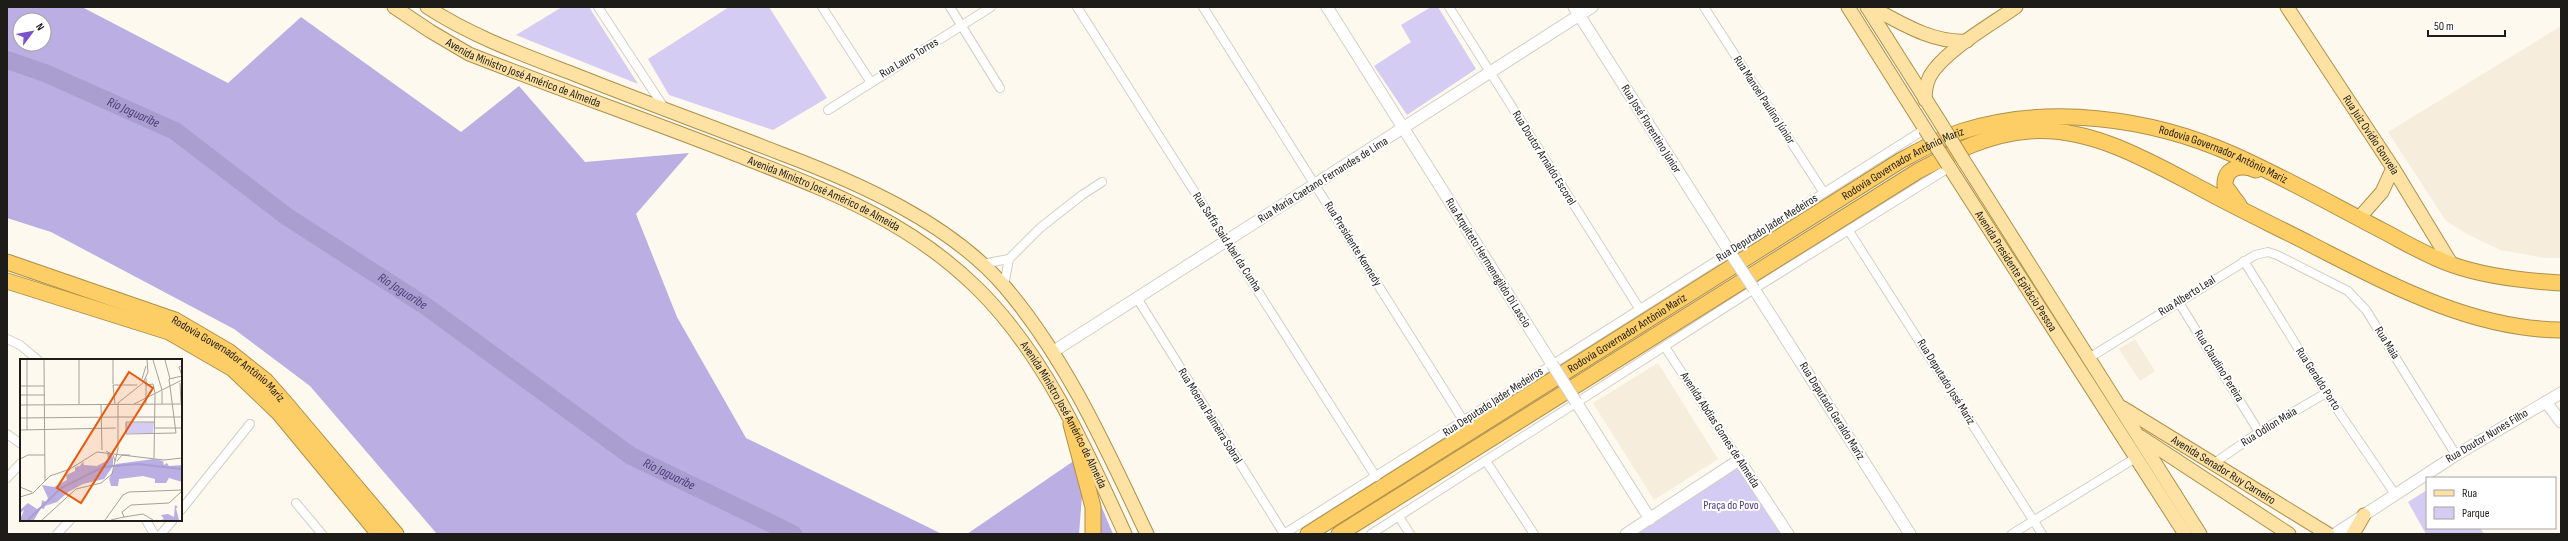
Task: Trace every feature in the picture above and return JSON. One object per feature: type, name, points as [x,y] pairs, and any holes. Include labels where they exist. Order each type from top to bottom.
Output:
[{"type":"highway","name":"Rodovia Governador Antônio Mariz","points":[[1308,534],[1900,161],[1932,143],[1963,131],[1993,123],[2031,117],[2074,117],[2121,122],[2201,141],[2233,154],[2452,265],[2532,282],[2561,283]]},
{"type":"highway","name":"Rodovia Governador Antônio Mariz","points":[[1339,534],[1918,171],[1979,141],[2029,131],[2060,132],[2084,136],[2116,147],[2159,167],[2382,281],[2432,302],[2471,316],[2506,324],[2561,330]]},
{"type":"highway","points":[[2252,215],[2228,192],[2225,181],[2230,172],[2236,167],[2249,167],[2281,179]]},
{"type":"highway","name":"Rodovia Governador Antônio Mariz","points":[[7,262],[175,320],[228,351],[261,377],[287,405],[396,534]]},
{"type":"highway","name":"Rodovia Governador Antônio Mariz","points":[[7,281],[163,330],[190,342],[234,369],[279,413],[379,534]]},
{"type":"highway","points":[[1071,424],[1093,507],[1093,534]]},
{"type":"main road","name":"Avenida Ministro José Américo de Almeida","points":[[394,7],[469,54],[830,192],[896,225],[937,251],[994,307],[1027,350],[1058,398],[1125,534]]},
{"type":"main road","name":"Avenida Ministro José Américo de Almeida","points":[[427,7],[484,40],[832,173],[875,193],[953,241],[982,264],[1004,286],[1054,351],[1084,405],[1147,534]]},
{"type":"main road","name":"Avenida Presidente Epitácio Pessoa","points":[[1848,7],[2185,534]]},
{"type":"main road","name":"Avenida Presidente Epitácio Pessoa","points":[[1867,7],[2200,534]]},
{"type":"main road","points":[[1871,7],[1930,35],[1947,40],[1967,41]]},
{"type":"main road","points":[[1925,100],[1925,88],[1930,75],[1967,41],[2016,7]]},
{"type":"main road","name":"Rua Juiz Ovídio Gouveia","points":[[2287,7],[2393,168],[2452,265]]},
{"type":"main road","points":[[2359,218],[2382,192],[2393,168]]},
{"type":"main road","name":"Avenida Senador Ruy Carneiro","points":[[2119,406],[2328,534]]},
{"type":"main road","points":[[2118,427],[2138,435]]},
{"type":"main road","name":"Avenida Senador Ruy Carneiro","points":[[2138,435],[2289,534]]},
{"type":"main road","points":[[2353,534],[2364,515]]},
{"type":"street","points":[[598,7],[665,109]]},
{"type":"street","points":[[822,7],[870,81]]},
{"type":"street","points":[[950,7],[1000,88]]},
{"type":"street","name":"Rua Lauro Torres","points":[[828,110],[870,81],[991,7]]},
{"type":"street","name":"Rua Saffa Said Abel da Cunha","points":[[1077,7],[1376,477]]},
{"type":"street","name":"Rua Presidente Kennedy","points":[[1203,7],[1317,185],[1463,420]]},
{"type":"street","name":"Rua Arquiteto Hermenegildo Di Lascio","points":[[1327,7],[1650,519]]},
{"type":"street","name":"Rua Doutor Arnaldo Escorel","points":[[1449,7],[1639,308]]},
{"type":"street","name":"Rua Maria Caetano Fernandes de Lima","points":[[1054,351],[1491,73],[1577,11],[1592,7]]},
{"type":"street","name":"Rua Manoel Paulino Júnior","points":[[1704,7],[1824,193]]},
{"type":"street","name":"Rua José Florentino Júnior","points":[[1577,11],[1754,289]]},
{"type":"street","name":"Rua Deputado Jader Medeiros","points":[[1284,534],[1376,477],[1729,251],[1925,129]]},
{"type":"street","points":[[1371,534],[1576,402],[1666,347],[1754,289],[1949,166]]},
{"type":"street","points":[[982,264],[1009,259],[1046,224],[1082,195],[1102,182]]},
{"type":"street","name":"Rua Deputado José Mariz","points":[[1849,230],[2042,534]]},
{"type":"street","name":"Rua Alberto Leal","points":[[2089,358],[2178,301],[2244,261],[2262,252],[2268,252],[2289,261]]},
{"type":"street","points":[[1004,286],[1009,259]]},
{"type":"street","name":"Rua Geraldo Porto","points":[[2244,261],[2326,393],[2395,494]]},
{"type":"street","name":"Rua Maia","points":[[2289,261],[2348,291],[2363,306],[2456,455]]},
{"type":"street","name":"Rua Deputado Geraldo Mariz","points":[[1754,289],[1910,534]]},
{"type":"street","name":"Rua Moema Palmeira Sobral","points":[[1137,298],[1284,534]]},
{"type":"street","name":"Rua Claudino Pereira","points":[[2178,301],[2259,432]]},
{"type":"street","points":[[7,339],[20,345],[37,359]]},
{"type":"street","name":"Avenida Abdias Gomes de Almeida","points":[[1666,347],[1788,534]]},
{"type":"street","name":"Rua Odilon Maia","points":[[2213,464],[2259,432],[2326,393]]},
{"type":"street","name":"Rua Doutor Nunes Filho","points":[[2335,534],[2456,455],[2561,393]]},
{"type":"street","points":[[2546,402],[2561,422]]},
{"type":"street","points":[[182,509],[250,424]]},
{"type":"street","points":[[7,434],[20,443]]},
{"type":"street","points":[[2012,534],[2137,457]]},
{"type":"street","points":[[1626,534],[1739,460]]},
{"type":"street","points":[[1486,461],[1534,534]]},
{"type":"street","points":[[7,478],[20,464]]},
{"type":"street","points":[[296,503],[322,534]]},
{"type":"street","points":[[1399,517],[1410,534]]},
{"type":"street","points":[[57,534],[69,521]]},
{"type":"street","points":[[147,521],[154,534]]},
{"type":"street","points":[[161,534],[172,521]]},
{"type":"shaded area","points":[[7,7],[82,7],[228,83],[301,17],[461,132],[519,86],[585,162],[689,153],[636,214],[677,317],[746,438],[942,534],[437,534],[310,386],[234,329],[51,232],[7,218]]},
{"type":"shaded area","points":[[2561,26],[2561,258],[2545,258],[2500,250],[2467,234],[2446,221],[2388,132]]},
{"type":"shaded area","points":[[2135,339],[2155,371],[2140,381],[2119,349]]},
{"type":"shaded area","points":[[1658,363],[1718,459],[1654,500],[1593,403]]},
{"type":"shaded area","points":[[1075,460],[1082,496],[1079,534],[967,534]]},
{"type":"shaded area","points":[[1094,489],[1113,534],[1097,534]]},
{"type":"green space","points":[[562,7],[589,7],[638,84],[516,35]]},
{"type":"green space","points":[[729,7],[769,7],[827,98],[773,130],[669,95],[648,59]]},
{"type":"green space","points":[[1431,7],[1438,7],[1476,69],[1407,115],[1374,66],[1411,42],[1401,25]]},
{"type":"green space","name":"Praça do Povo","points":[[1740,466],[1783,534],[1632,534]]},
{"type":"green space","points":[[2426,491],[2426,529],[2481,529],[2484,534],[2426,534],[2408,502]]},
{"type":"waterway","name":"Rio Jaguaribe","points":[[7,60],[45,73],[175,131],[286,216],[427,307],[631,456],[793,534]]}]
